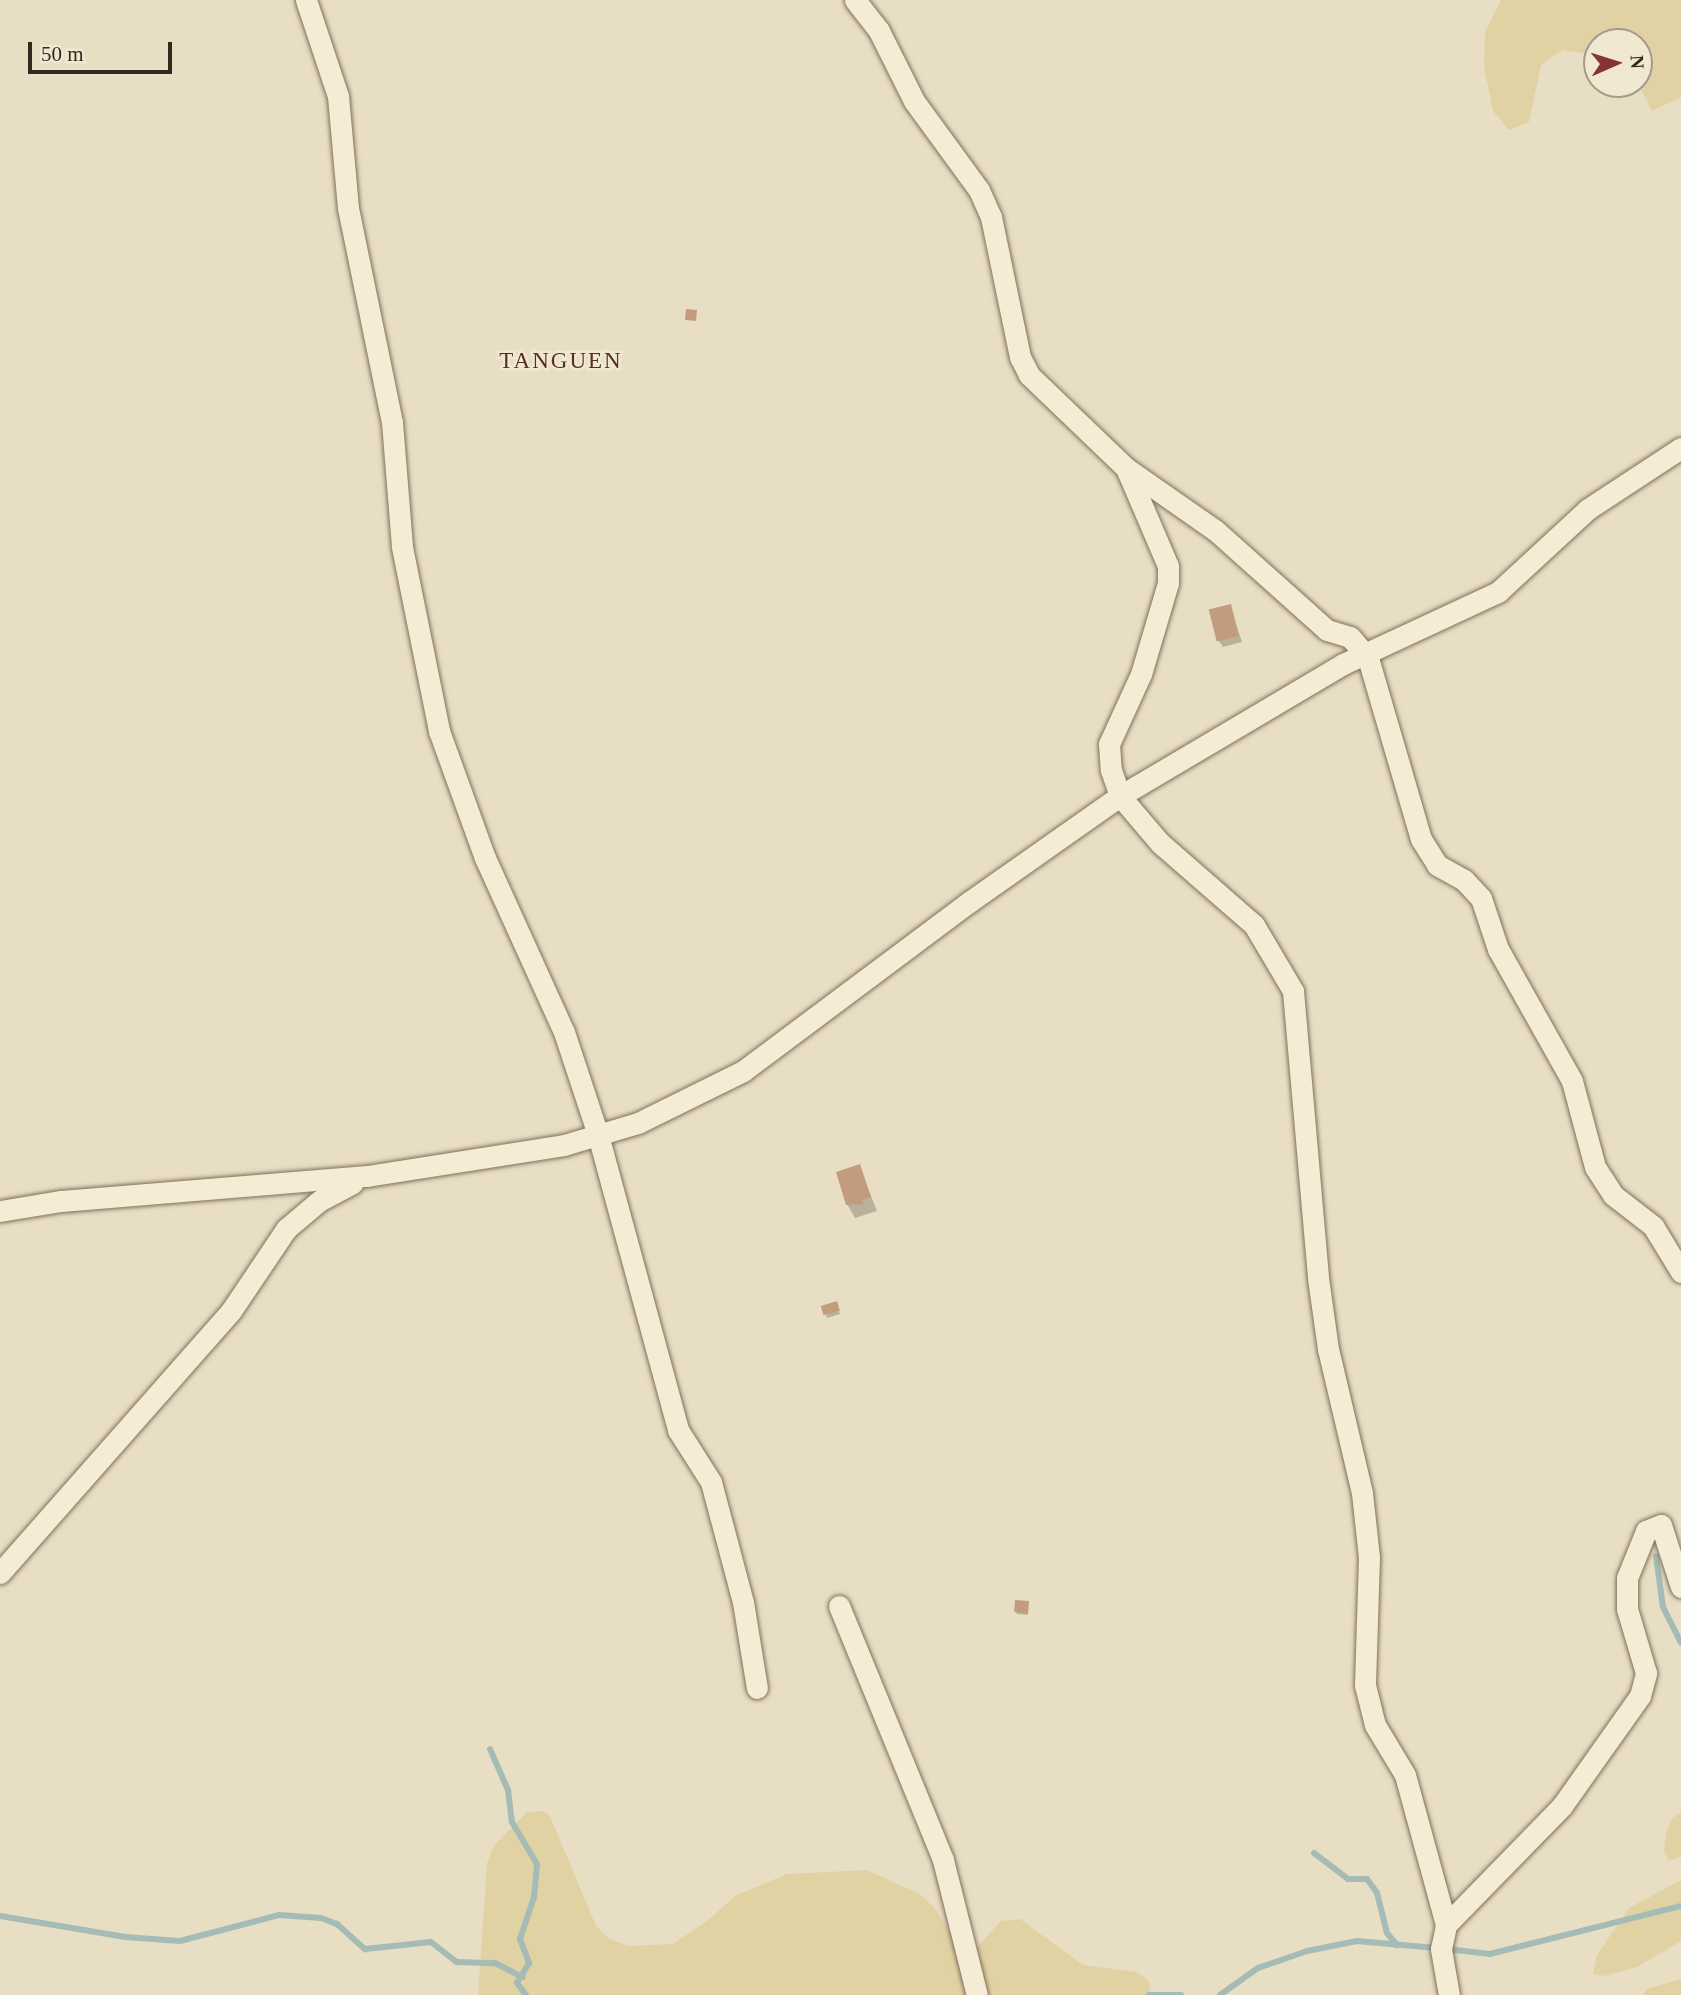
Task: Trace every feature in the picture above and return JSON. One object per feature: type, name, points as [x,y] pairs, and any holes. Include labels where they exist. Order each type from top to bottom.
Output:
[{"type":"street","points":[[306,0],[338,96],[348,208],[392,422],[402,547],[439,731],[485,858],[564,1032],[598,1135],[678,1430],[711,1482],[743,1602],[757,1688]]},
{"type":"street","points":[[855,0],[879,31],[914,102],[979,190],[991,217],[1020,357],[1030,375],[1126,468],[1215,530],[1327,630],[1350,638],[1365,654],[1380,688],[1421,839],[1437,865],[1464,880],[1481,898],[1498,949],[1573,1081],[1595,1167],[1613,1195],[1653,1226],[1681,1272]]},
{"type":"street","points":[[0,1212],[61,1201],[367,1176],[564,1145],[638,1123],[743,1071],[958,910],[1120,796],[1365,654],[1498,592],[1588,509],[1681,447]]},
{"type":"street","points":[[1126,468],[1159,541],[1168,575],[1141,674],[1109,744],[1111,770],[1120,796],[1160,843],[1254,925],[1293,991],[1319,1290],[1328,1349],[1362,1493],[1368,1544],[1365,1685],[1375,1725],[1405,1775],[1446,1925],[1441,1949],[1449,1995]]},
{"type":"street","points":[[0,1573],[231,1311],[286,1229],[318,1201],[367,1176]]},
{"type":"street","points":[[1446,1925],[1562,1806],[1640,1696],[1646,1673],[1627,1609],[1627,1578],[1646,1531],[1661,1525],[1681,1587]]},
{"type":"street","points":[[839,1606],[943,1860],[977,1995]]},
{"type":"sand","points":[[1501,0],[1681,0],[1681,97],[1652,111],[1645,98],[1653,98],[1653,28],[1583,28],[1583,53],[1563,50],[1541,65],[1529,122],[1509,130],[1493,111],[1484,67],[1485,32]]},
{"type":"sand","points":[[543,1811],[550,1816],[596,1926],[608,1938],[628,1946],[673,1944],[707,1921],[735,1896],[787,1874],[867,1870],[919,1894],[934,1907],[952,1936],[976,1948],[1001,1921],[1020,1919],[1083,1965],[1136,1972],[1148,1980],[1151,1995],[478,1995],[487,1863],[494,1846],[527,1812]]},
{"type":"sand","points":[[1681,1813],[1681,1857],[1669,1861],[1664,1852],[1666,1833],[1672,1818]]},
{"type":"sand","points":[[1681,1880],[1681,1941],[1637,1967],[1604,1976],[1593,1974],[1597,1955],[1629,1908]]},
{"type":"sand","points":[[1681,1979],[1681,1995],[1643,1995],[1647,1989]]},
{"type":"building","points":[[686,309],[697,310],[696,321],[685,320]]},
{"type":"building","points":[[1231,604],[1239,636],[1217,642],[1209,610]]},
{"type":"building","points":[[860,1164],[871,1197],[862,1200],[864,1204],[846,1205],[836,1172]]},
{"type":"building","points":[[837,1301],[840,1311],[824,1316],[821,1306]]},
{"type":"building","points":[[1015,1600],[1029,1601],[1028,1613],[1014,1612]]},
{"type":"waterway","points":[[1656,1556],[1663,1607],[1681,1643]]},
{"type":"waterway","points":[[490,1749],[508,1790],[512,1822],[537,1864],[534,1897],[520,1939],[529,1963],[517,1983],[526,1995]]},
{"type":"waterway","points":[[1314,1853],[1348,1879],[1367,1879],[1377,1893],[1387,1933],[1397,1945]]},
{"type":"waterway","points":[[1447,1949],[1490,1954],[1681,1906]]},
{"type":"waterway","points":[[0,1916],[125,1937],[180,1941],[279,1915],[321,1918],[337,1924],[365,1949],[431,1942],[457,1962],[495,1963],[523,1977]]},
{"type":"waterway","points":[[1220,1995],[1258,1968],[1307,1951],[1357,1941],[1436,1948]]},
{"type":"waterway","points":[[1149,1995],[1181,1995]]},
{"type":"district","name":"TANGUEN","points":[[561,361]]}]
